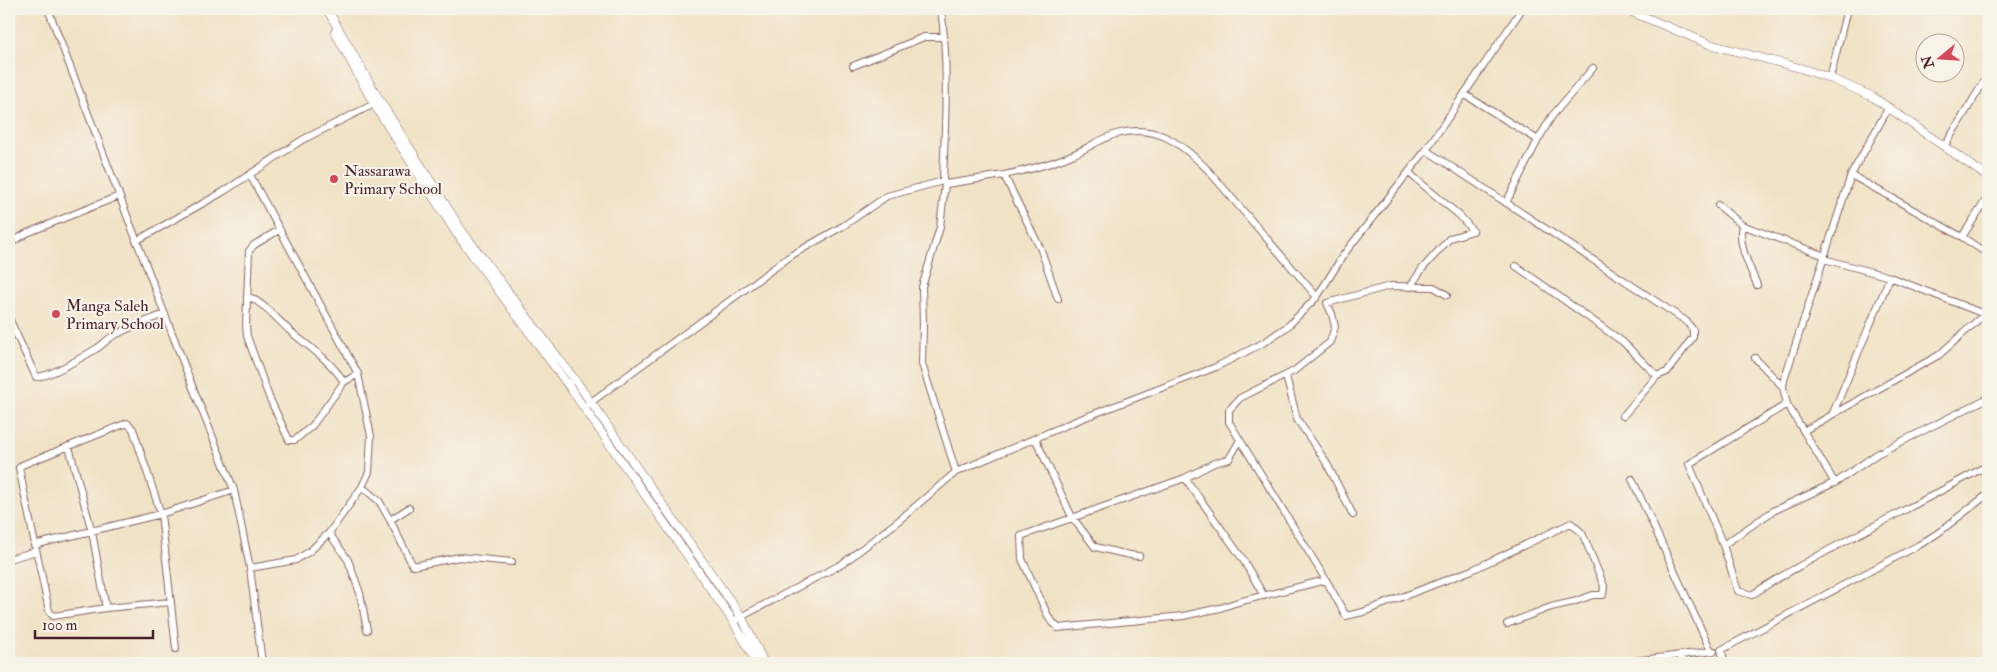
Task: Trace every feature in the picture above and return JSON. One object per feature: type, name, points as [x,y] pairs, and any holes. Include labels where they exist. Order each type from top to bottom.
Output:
[{"type":"street","points":[[48,9],[136,241],[234,490],[250,568],[262,663]]},
{"type":"street","points":[[322,9],[374,104],[458,234],[733,620],[757,663]]},
{"type":"street","points":[[327,9],[380,101],[462,231],[590,402],[741,616],[764,663]]},
{"type":"street","points":[[943,9],[946,88],[944,183],[940,227],[922,287],[922,364],[956,472]]},
{"type":"street","points":[[733,620],[842,564],[897,522],[956,472],[1035,438],[1216,367],[1245,353],[1288,326],[1317,297],[1344,254],[1426,150],[1522,9]]},
{"type":"street","points":[[1625,9],[1709,44],[1800,68],[1830,78],[1873,97],[1988,177]]},
{"type":"street","points":[[1830,78],[1847,9]]},
{"type":"street","points":[[854,66],[924,37],[944,37]]},
{"type":"street","points":[[1506,203],[1552,116],[1594,68]]},
{"type":"street","points":[[1944,147],[1988,75]]},
{"type":"street","points":[[1464,94],[1538,140]]},
{"type":"street","points":[[136,241],[250,175],[302,140],[374,104]]},
{"type":"street","points":[[1835,483],[1805,430],[1787,404],[1783,386],[1851,174],[1889,107]]},
{"type":"street","points":[[583,407],[792,256],[843,226],[886,196],[944,183],[1004,175],[1052,163],[1115,135],[1142,131],[1160,134],[1189,150],[1317,297]]},
{"type":"street","points":[[1426,150],[1686,321],[1693,330],[1693,337],[1667,372],[1657,376],[1623,416]]},
{"type":"street","points":[[1409,173],[1460,216],[1473,231],[1450,238],[1422,269],[1410,287]]},
{"type":"street","points":[[1851,174],[1962,237],[1988,254]]},
{"type":"street","points":[[250,175],[358,374],[371,436],[369,472],[362,487],[329,533],[310,551],[296,560],[250,568]]},
{"type":"street","points":[[1004,175],[1041,250],[1058,299]]},
{"type":"street","points":[[9,244],[27,233],[119,196]]},
{"type":"street","points":[[1962,237],[1988,197]]},
{"type":"street","points":[[1718,205],[1742,225],[1824,257],[1890,277],[1986,313],[1939,355],[1805,430]]},
{"type":"street","points":[[1742,225],[1740,233],[1742,243],[1757,285]]},
{"type":"street","points":[[279,230],[254,244],[249,251],[245,316],[247,336],[269,397],[289,440],[295,440],[312,426],[344,382],[358,374]]},
{"type":"street","points":[[1516,266],[1623,342],[1657,376]]},
{"type":"street","points":[[1833,413],[1890,277]]},
{"type":"street","points":[[1447,295],[1434,287],[1390,286],[1327,304],[1335,327],[1330,342],[1286,376],[1240,398],[1229,410],[1228,422],[1326,580],[1346,616],[1363,612],[1472,570],[1571,523],[1582,533],[1604,586],[1604,595],[1593,595],[1551,607],[1507,624]]},
{"type":"street","points":[[247,296],[266,308],[329,362],[344,382]]},
{"type":"street","points":[[9,318],[31,367],[36,376],[40,377],[99,347],[113,336],[165,314]]},
{"type":"street","points":[[1755,358],[1783,386]]},
{"type":"street","points":[[1286,376],[1297,419],[1326,462],[1353,515]]},
{"type":"street","points":[[1723,545],[1773,511],[1835,483],[1877,454],[1988,398]]},
{"type":"street","points":[[1787,404],[1688,464],[1723,545],[1738,591],[1752,595],[1767,584],[1860,532],[1935,495],[1988,465]]},
{"type":"street","points":[[171,602],[106,608],[53,616],[49,611],[19,468],[22,465],[127,423],[133,429],[161,514],[171,602],[176,649]]},
{"type":"street","points":[[1035,438],[1072,517],[1095,546],[1117,551],[1125,556],[1139,556]]},
{"type":"street","points":[[1240,440],[1229,460],[1214,463],[1185,478],[1021,536],[1022,559],[1049,618],[1058,628],[1183,616],[1326,580]]},
{"type":"street","points":[[69,447],[92,532],[106,608]]},
{"type":"street","points":[[1185,478],[1242,558],[1264,596]]},
{"type":"street","points":[[1632,479],[1711,651]]},
{"type":"street","points":[[362,487],[379,501],[413,566],[460,557],[512,562]]},
{"type":"street","points":[[9,559],[35,548],[161,514],[234,490]]},
{"type":"street","points":[[1619,663],[1722,650],[1919,545],[1938,533],[1988,494]]},
{"type":"street","points":[[390,520],[409,508]]},
{"type":"street","points":[[329,533],[348,560],[360,593],[367,630]]},
{"type":"street","points":[[1722,650],[1725,663]]},
{"type":"street","points":[[1681,655],[1682,663]]},
{"type":"place","name":"Nassarawa Primary School","points":[[334,179]]},
{"type":"place","name":"Manga Saleh Primary School","points":[[56,314]]}]
